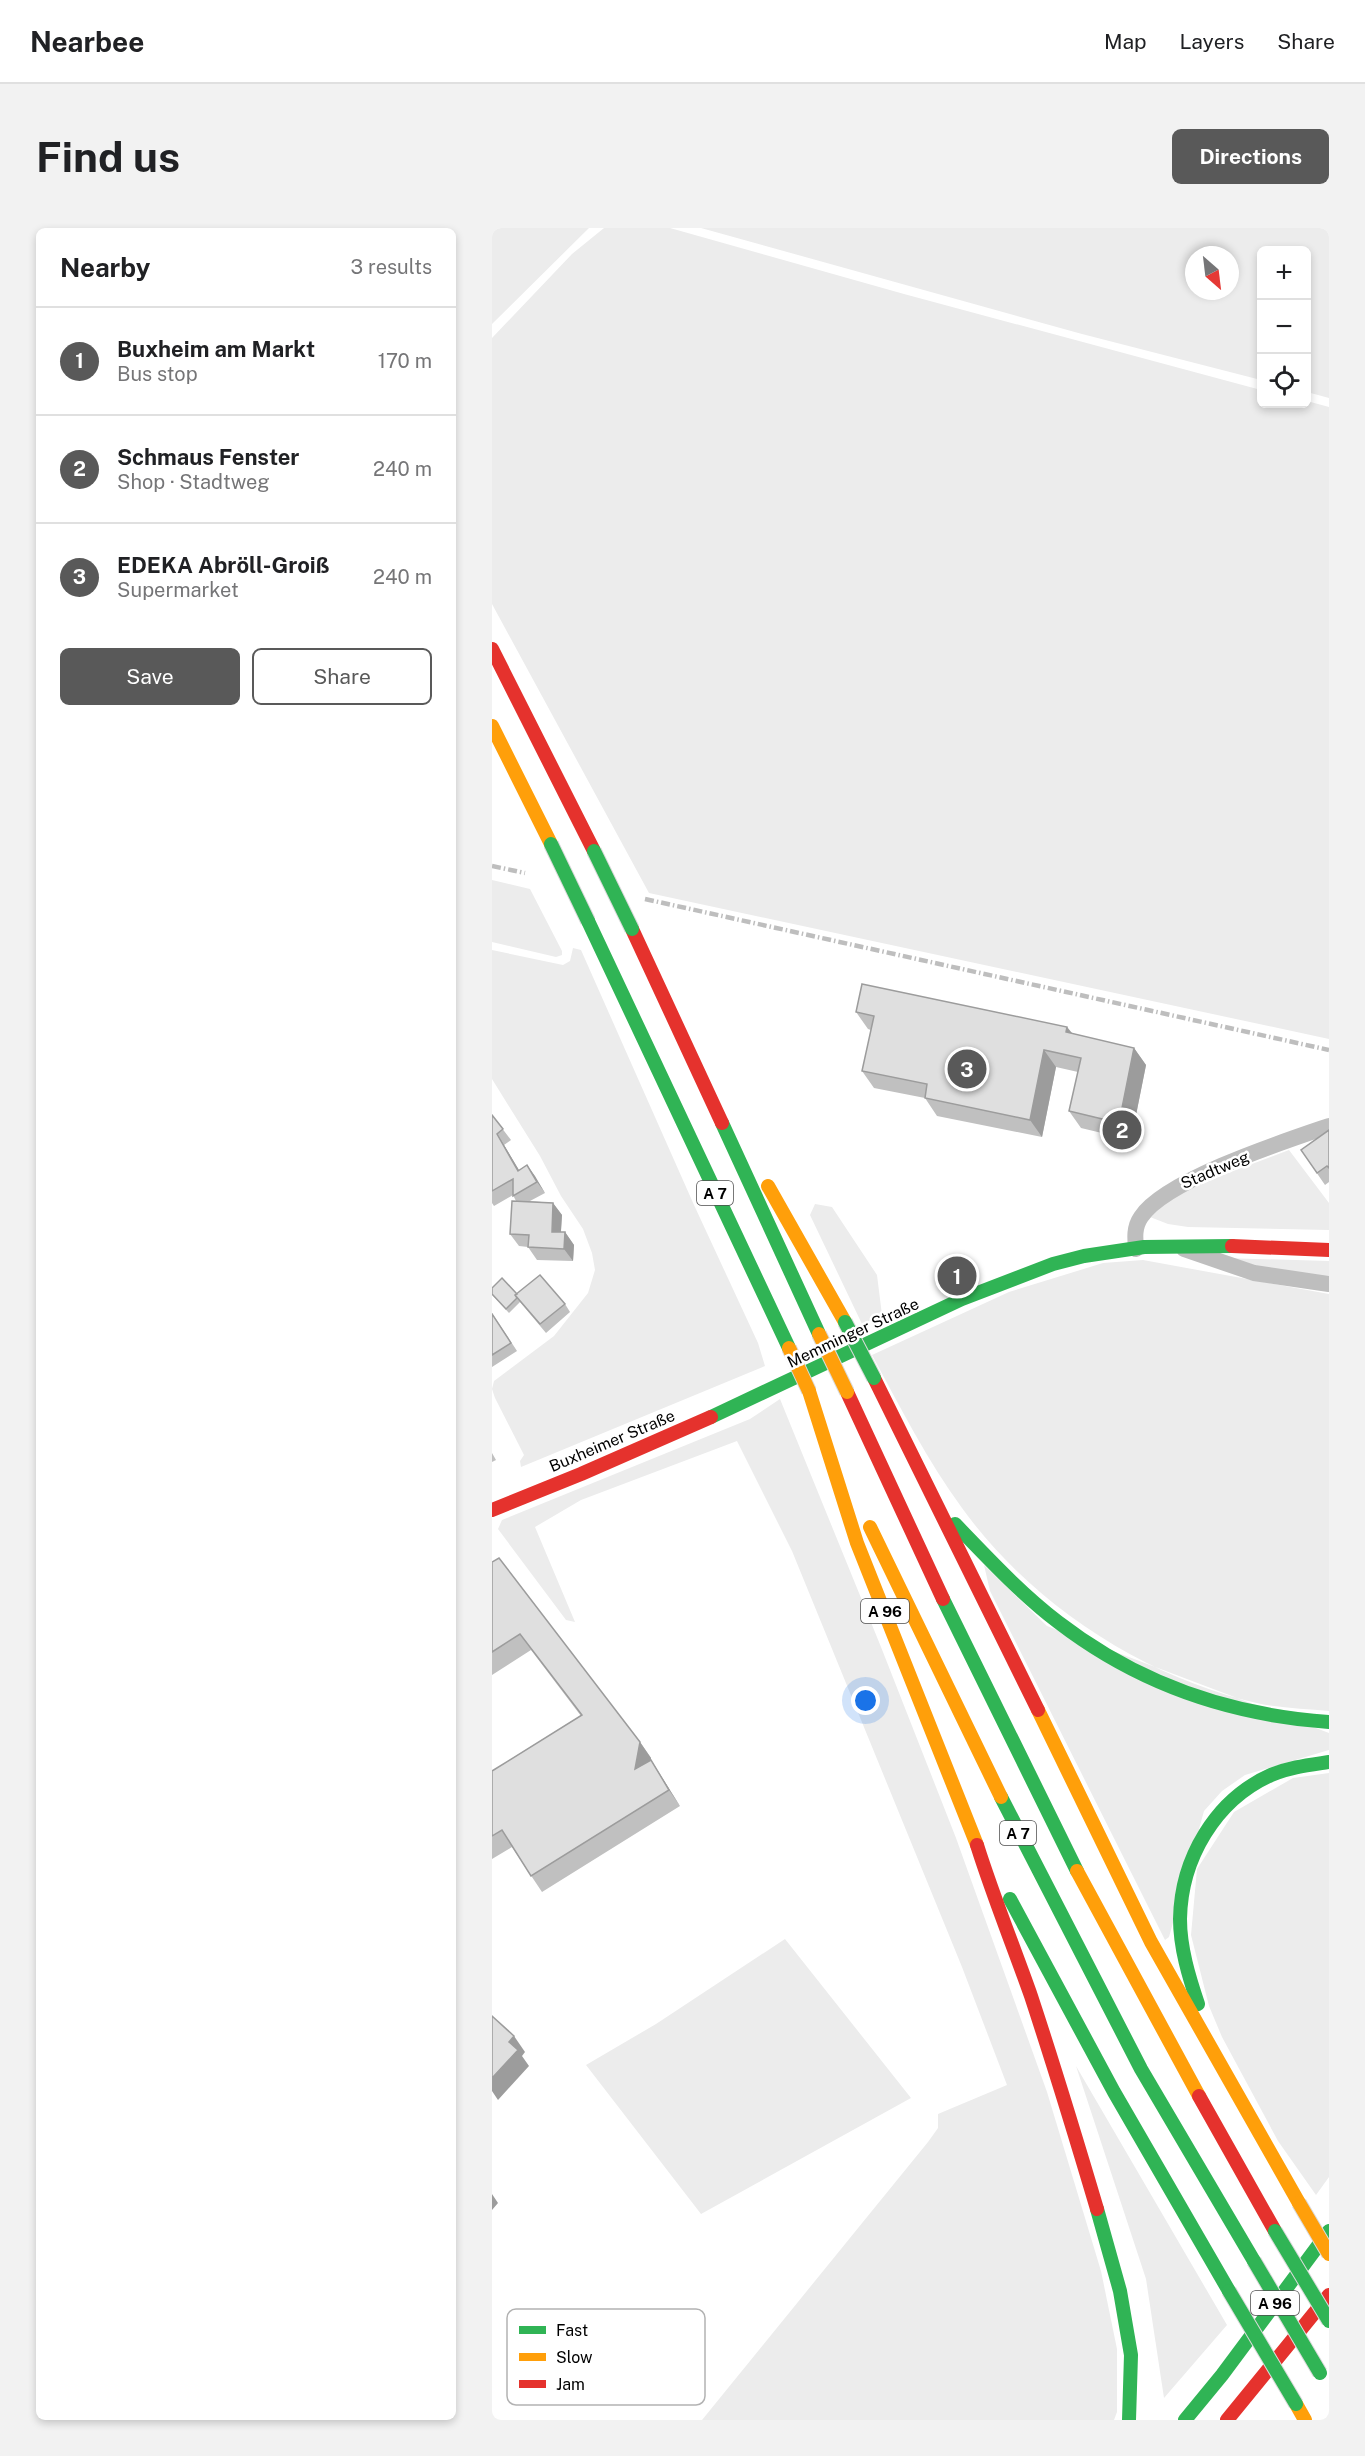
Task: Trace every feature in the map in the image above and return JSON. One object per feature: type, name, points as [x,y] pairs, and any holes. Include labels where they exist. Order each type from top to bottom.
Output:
[{"type":"main road","name":"A 7","points":[[492,649],[632,929],[704,1080],[917,1546],[1061,1841],[1174,2053],[1329,2321]]},
{"type":"main road","name":"A 7","points":[[492,726],[645,1036],[709,1180],[857,1497]]},
{"type":"main road","name":"A 7","points":[[704,1080],[761,1173],[845,1322],[940,1510],[1151,1942],[1234,2093]]},
{"type":"main road","name":"Memminger Straße","points":[[744,1402],[998,1285],[1083,1256],[1177,1246],[1329,1250]]},
{"type":"main road","name":"A 96","points":[[808,1391],[857,1543],[972,1828],[1114,2092],[1305,2420]]},
{"type":"main road","name":"Buxheimer Straße","points":[[492,1510],[744,1402]]},
{"type":"main road","name":"A 7","points":[[940,1510],[1056,1621],[1087,1643],[1117,1660],[1156,1681],[1202,1699],[1286,1719],[1329,1722]]},
{"type":"main road","name":"A 7","points":[[867,1519],[1039,1874],[1141,2069],[1329,2387]]},
{"type":"main road","points":[[1329,1762],[1311,1762],[1265,1778],[1241,1791],[1210,1822],[1199,1839],[1190,1861],[1184,1882],[1180,1920],[1184,1954],[1202,2016],[1234,2093],[1329,2254]]},
{"type":"main road","points":[[972,1828],[991,1890],[1030,1994],[1069,2113],[1120,2291],[1131,2355],[1129,2420]]},
{"type":"main road","name":"A 96","points":[[1185,2420],[1329,2231]]},
{"type":"main road","name":"A 96","points":[[1227,2420],[1329,2295]]},
{"type":"street","name":"Stadtweg","points":[[1136,1249],[1135,1234],[1140,1218],[1174,1188],[1236,1161],[1329,1126]]},
{"type":"street","points":[[1177,1246],[1254,1273],[1329,1284]]},
{"type":"shaded area","points":[[492,228],[589,228],[492,324]]},
{"type":"shaded area","points":[[604,228],[670,228],[1257,389],[1257,408],[1311,408],[1311,402],[1329,407],[1329,1039],[649,893],[492,604],[492,338],[572,254]]},
{"type":"shaded area","points":[[701,228],[1329,228],[1329,398],[1311,393],[1311,246],[1257,246],[1257,379],[1082,334]]},
{"type":"shaded area","points":[[492,880],[530,889],[562,955],[556,957],[492,942]]},
{"type":"shaded area","points":[[573,948],[581,950],[758,1343],[765,1366],[521,1467],[520,1461],[524,1455],[495,1398],[492,1389],[494,1381],[554,1336],[588,1293],[595,1270],[592,1253],[583,1229],[492,1079],[492,950],[563,965],[570,961]]},
{"type":"shaded area","points":[[1289,1150],[1329,1203],[1329,1230],[1188,1227],[1168,1224],[1150,1217],[1172,1197]]},
{"type":"shaded area","points":[[815,1204],[832,1207],[877,1275],[882,1315],[862,1324],[810,1215]]},
{"type":"shaded area","points":[[1223,1258],[1329,1261],[1329,1278],[1275,1270]]},
{"type":"shaded area","points":[[1143,1260],[1329,1294],[1329,1711],[1261,1704],[1218,1692],[1175,1676],[1094,1633],[1057,1606],[1022,1576],[990,1543],[962,1508],[926,1452],[872,1355],[1009,1292],[1103,1263]]},
{"type":"shaded area","points":[[780,1399],[956,1838],[1047,2092],[1101,2271],[1117,2349],[1117,2412],[1114,2420],[702,2420],[928,2142],[938,2128],[938,2114],[1007,2085],[962,1967],[792,1551],[737,1441],[581,1500],[535,1527],[575,1622],[566,1620],[498,1529],[502,1520],[750,1419]]},
{"type":"shaded area","points":[[984,1565],[1047,1626],[1329,1733],[1329,1750],[1245,1775],[1222,1791],[1204,1811],[1169,1937],[1165,1940],[990,1591]]},
{"type":"shaded area","points":[[1329,1773],[1329,2177],[1316,2195],[1278,2141],[1222,2037],[1209,2006],[1191,1935],[1197,1869],[1234,1812],[1293,1778]]},
{"type":"shaded area","points":[[785,1939],[911,2098],[701,2214],[586,2065],[656,2024]]},
{"type":"shaded area","points":[[1076,2066],[1227,2325],[1164,2398],[1146,2279]]},
{"type":"building","points":[[862,984],[1067,1027],[1066,1032],[1134,1048],[1119,1123],[1069,1111],[1081,1058],[1044,1050],[1030,1120],[925,1098],[927,1084],[862,1071],[874,1016],[856,1012]]},
{"type":"building","points":[[492,1115],[503,1129],[497,1134],[518,1171],[527,1165],[537,1182],[513,1196],[513,1179],[492,1191]]},
{"type":"building","points":[[1329,1130],[1329,1168],[1327,1166],[1317,1173],[1301,1150]]},
{"type":"building","points":[[512,1201],[553,1203],[552,1232],[565,1232],[564,1249],[528,1247],[529,1235],[510,1234]]},
{"type":"building","points":[[540,1275],[565,1304],[540,1324],[515,1295]]},
{"type":"building","points":[[502,1278],[517,1294],[515,1295],[517,1298],[506,1309],[492,1294],[492,1288]]},
{"type":"building","points":[[492,1314],[511,1343],[492,1355]]},
{"type":"building","points":[[499,1558],[640,1742],[635,1769],[651,1760],[669,1790],[531,1876],[502,1830],[492,1836],[492,1771],[582,1715],[520,1634],[492,1652],[492,1562]]},
{"type":"building","points":[[492,2016],[514,2036],[509,2042],[518,2050],[492,2078]]},
{"type":"railway","points":[[492,866],[525,873]]},
{"type":"railway","points":[[645,899],[1329,1050]]},
{"type":"traffic: fast","points":[[551,844],[588,921]]},
{"type":"traffic: fast","points":[[594,851],[632,929]]},
{"type":"traffic: fast","points":[[588,921],[789,1348]]},
{"type":"traffic: fast","points":[[722,1123],[819,1334]]},
{"type":"traffic: fast","points":[[711,1417],[962,1299],[1053,1264],[1084,1256],[1144,1247],[1232,1246]]},
{"type":"traffic: fast","points":[[845,1322],[874,1378]]},
{"type":"traffic: fast","points":[[955,1524],[1044,1611],[1088,1644],[1152,1679],[1186,1692],[1256,1712],[1329,1722]]},
{"type":"traffic: fast","points":[[943,1599],[1077,1871]]},
{"type":"traffic: fast","points":[[1198,2004],[1188,1973],[1180,1930],[1182,1897],[1194,1854],[1218,1816],[1251,1786],[1285,1770],[1329,1762]]},
{"type":"traffic: fast","points":[[1001,1797],[1141,2069],[1254,2261]]},
{"type":"traffic: fast","points":[[1010,1899],[1114,2092],[1229,2291]]},
{"type":"traffic: fast","points":[[1097,2209],[1120,2291],[1131,2355],[1129,2420]]},
{"type":"traffic: fast","points":[[1275,2231],[1329,2321]]},
{"type":"traffic: fast","points":[[1185,2420],[1222,2375],[1329,2231]]},
{"type":"traffic: fast","points":[[1254,2261],[1320,2373]]},
{"type":"traffic: fast","points":[[1229,2291],[1296,2404]]},
{"type":"traffic: slow","points":[[492,726],[551,844]]},
{"type":"traffic: slow","points":[[768,1186],[845,1322]]},
{"type":"traffic: slow","points":[[819,1334],[847,1392]]},
{"type":"traffic: slow","points":[[789,1348],[809,1391]]},
{"type":"traffic: slow","points":[[809,1391],[857,1543],[977,1845]]},
{"type":"traffic: slow","points":[[870,1527],[1001,1797]]},
{"type":"traffic: slow","points":[[1038,1710],[1151,1942],[1299,2203]]},
{"type":"traffic: slow","points":[[1077,1871],[1199,2096]]},
{"type":"traffic: slow","points":[[1299,2203],[1329,2254]]},
{"type":"traffic: slow","points":[[1296,2404],[1305,2420]]},
{"type":"traffic: jam","points":[[492,649],[594,851]]},
{"type":"traffic: jam","points":[[632,929],[722,1123]]},
{"type":"traffic: jam","points":[[1232,1246],[1329,1250]]},
{"type":"traffic: jam","points":[[874,1378],[1038,1710]]},
{"type":"traffic: jam","points":[[847,1392],[943,1599]]},
{"type":"traffic: jam","points":[[492,1510],[711,1417]]},
{"type":"traffic: jam","points":[[977,1845],[1031,1996],[1097,2209]]},
{"type":"traffic: jam","points":[[1199,2096],[1275,2231]]},
{"type":"traffic: jam","points":[[1227,2420],[1329,2295]]},
{"type":"place","name":"EDEKA Abröll-Groiß","points":[[967,1069]]},
{"type":"place","name":"Schmaus Fenster","points":[[1122,1130]]},
{"type":"place","name":"Buxheim am Markt","points":[[957,1276]]}]
